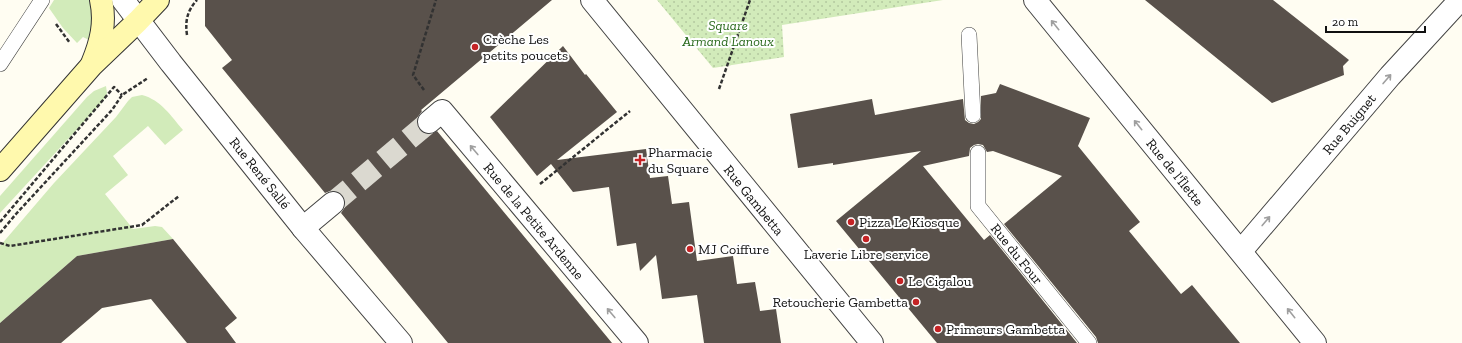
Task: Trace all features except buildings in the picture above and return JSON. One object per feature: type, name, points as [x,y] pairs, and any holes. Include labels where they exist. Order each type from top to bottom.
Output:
[{"type":"main road","points":[[92,65],[101,37],[103,19],[101,0]]},
{"type":"main road","points":[[0,170],[92,65],[158,0]]},
{"type":"street","name":"Rue René Sallé","points":[[123,0],[138,21],[304,228],[401,343]]},
{"type":"street","name":"Rue Gambetta","points":[[592,0],[872,343]]},
{"type":"street","name":"Rue de l'Îlette","points":[[1035,0],[1315,343]]},
{"type":"street","name":"Rue Buignet","points":[[1241,251],[1390,76],[1460,0]]},
{"type":"street","name":"Rue de la Petite Ardenne","points":[[435,116],[518,202],[637,343]]},
{"type":"street","points":[[304,228],[333,203]]},
{"type":"lane","points":[[0,64],[42,0]]},
{"type":"lane","points":[[969,35],[973,115]]},
{"type":"lane","name":"Rue du Four","points":[[978,154],[978,206],[1089,343]]},
{"type":"path","points":[[0,234],[16,214],[112,110],[122,95],[191,50],[186,27],[187,17],[189,10],[197,0]]},
{"type":"path","points":[[435,116],[413,75],[436,0]]},
{"type":"path","points":[[719,89],[750,0]]},
{"type":"path","points":[[52,19],[74,47]]},
{"type":"path","points":[[0,222],[114,87],[122,95]]},
{"type":"path","points":[[518,202],[630,112]]},
{"type":"path","points":[[0,243],[10,246],[142,225],[179,196]]},
{"type":"green space","points":[[54,0],[89,0],[92,11],[92,20],[89,40],[83,37],[77,43],[63,28],[49,8]]},
{"type":"green space","name":"Square Armand Lanoux","points":[[657,0],[943,0],[782,25],[784,57],[713,68]]},
{"type":"green space","points":[[106,86],[107,93],[104,100],[0,213],[0,196],[87,97],[94,91]]},
{"type":"green space","points":[[142,95],[149,97],[160,105],[170,114],[183,130],[165,145],[148,126],[113,156],[128,175],[105,194],[133,229],[155,226],[162,227],[173,239],[77,256],[0,323],[0,246],[54,183],[116,117],[128,101],[132,97]]},
{"type":"tunnel","points":[[333,203],[429,122]]},
{"type":"place","name":"Crèche Les petits poucets","points":[[475,47]]},
{"type":"place","name":"Pharmacie du Square","points":[[640,160]]},
{"type":"place","name":"Pizza Le Kiosque","points":[[851,222]]},
{"type":"place","name":"Laverie Libre service","points":[[866,239]]},
{"type":"place","name":"MJ Coiffure","points":[[690,249]]},
{"type":"place","name":"Le Cigalou","points":[[900,281]]},
{"type":"place","name":"Retoucherie Gambetta","points":[[916,302]]},
{"type":"place","name":"Primeurs Gambetta","points":[[938,329]]}]
